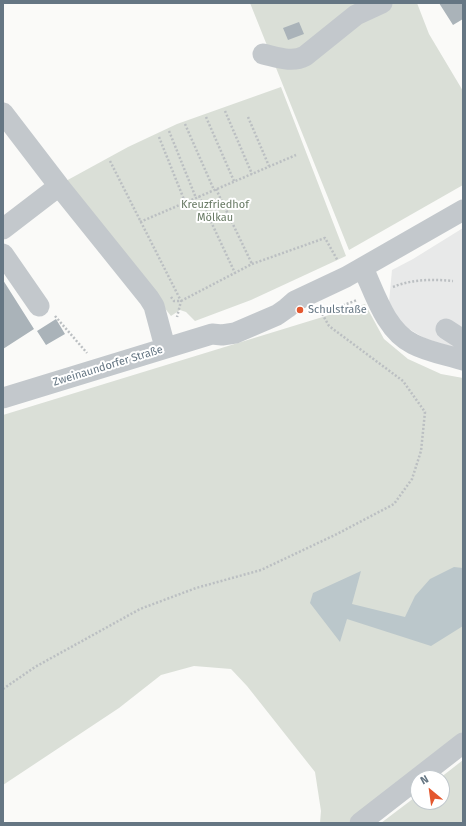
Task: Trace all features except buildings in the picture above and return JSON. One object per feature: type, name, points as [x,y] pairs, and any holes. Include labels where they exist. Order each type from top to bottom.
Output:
[{"type":"street","points":[[263,54],[294,60],[300,59],[356,15],[382,3]]},
{"type":"street","points":[[3,113],[59,186],[149,298],[154,306],[165,347]]},
{"type":"street","points":[[3,229],[59,186]]},
{"type":"street","name":"Zweinaundorfer Straße","points":[[3,398],[165,347],[212,334],[220,326],[256,309],[282,300],[295,301],[346,278],[463,210]]},
{"type":"street","points":[[3,254],[39,306]]},
{"type":"street","points":[[363,268],[388,321],[398,334],[414,345],[463,360]]},
{"type":"street","points":[[446,329],[463,340]]},
{"type":"street","points":[[428,770],[463,743]]},
{"type":"street","points":[[360,823],[410,784]]},
{"type":"path","points":[[225,111],[252,174]]},
{"type":"path","points":[[206,117],[234,181]]},
{"type":"path","points":[[248,118],[269,166]]},
{"type":"path","points":[[185,124],[252,264]]},
{"type":"path","points":[[168,131],[197,197],[235,273]]},
{"type":"path","points":[[159,137],[185,202]]},
{"type":"path","points":[[140,222],[296,155]]},
{"type":"path","points":[[110,161],[181,301],[178,312]]},
{"type":"path","points":[[181,301],[252,264],[325,238],[340,264]]},
{"type":"path","points":[[393,286],[430,279],[453,281]]},
{"type":"path","points":[[3,689],[35,667],[140,609],[196,588],[261,570],[337,534],[394,504],[412,479],[421,451],[426,412],[403,381],[329,326],[319,308],[326,312],[360,299]]},
{"type":"path","points":[[39,306],[58,318],[90,356]]},
{"type":"shaded area","points":[[463,228],[463,351],[424,338],[401,324],[389,302],[392,270],[413,259]]},
{"type":"shaded area","points":[[454,567],[463,568],[463,626],[431,646],[347,619],[340,642],[310,603],[313,593],[361,571],[352,604],[405,617],[415,596],[430,579]]},
{"type":"green space","points":[[250,3],[417,3],[429,34],[463,91],[463,185],[349,250]]},
{"type":"green space","name":"Kreuzfriedhof Mölkau","points":[[281,87],[346,256],[251,300],[195,321],[186,312],[180,310],[171,316],[64,182],[128,147],[177,124]]},
{"type":"green space","points":[[365,304],[384,339],[408,359],[441,374],[463,378],[463,734],[416,770],[410,770],[410,775],[348,823],[320,823],[321,811],[315,772],[247,686],[231,669],[194,666],[161,675],[119,708],[3,785],[3,415]]},
{"type":"green space","points":[[463,760],[463,823],[381,823],[410,801],[410,810],[450,810],[450,770]]},
{"type":"place","name":"Schulstraße","points":[[300,310]]}]
